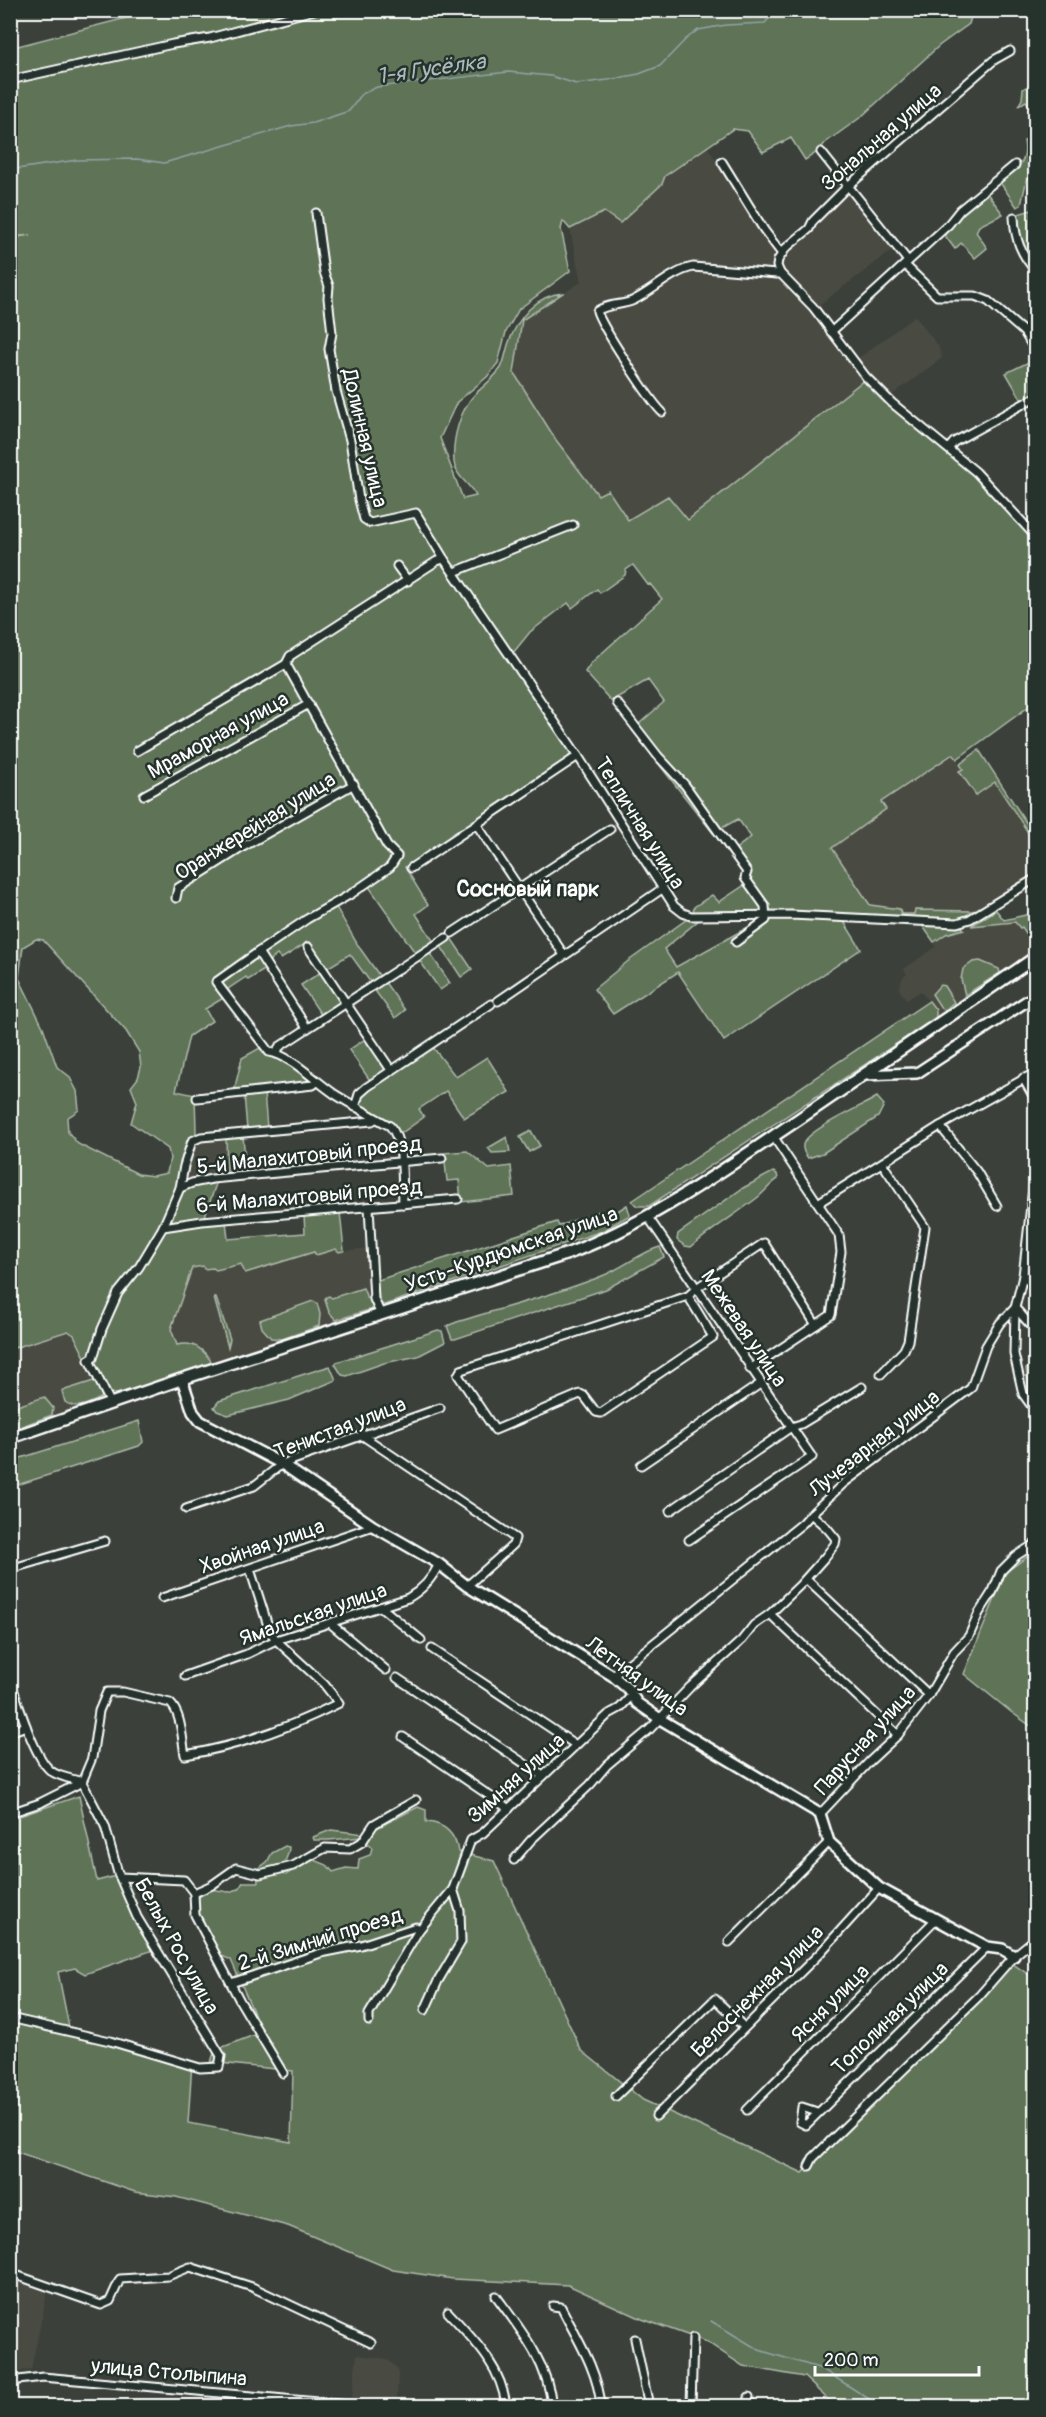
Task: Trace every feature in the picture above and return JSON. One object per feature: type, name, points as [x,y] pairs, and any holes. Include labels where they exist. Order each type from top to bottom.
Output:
[{"type":"main road","name":"Усть-Курдюмская улица","points":[[10,1438],[182,1379],[567,1254],[606,1239],[648,1217],[773,1137],[1035,957]]},
{"type":"street","points":[[10,80],[210,38],[314,10]]},
{"type":"street","name":"Зональная улица","points":[[782,254],[809,229],[813,221],[847,187],[994,60],[1010,51]]},
{"type":"street","points":[[821,152],[906,263],[937,296],[981,297],[1024,332],[1035,352]]},
{"type":"street","points":[[722,162],[764,230],[782,254],[777,266],[780,273],[813,308],[866,377],[892,403],[976,472],[1035,537]]},
{"type":"street","points":[[831,332],[948,225],[960,210],[1015,165]]},
{"type":"street","name":"Долинная улица","points":[[316,213],[324,272],[329,286],[332,333],[329,349],[336,391],[350,440],[364,519],[370,523],[416,513],[444,559],[572,747]]},
{"type":"street","points":[[1014,217],[1018,245],[1035,271]]},
{"type":"street","points":[[662,412],[614,342],[598,317],[597,311],[602,307],[632,302],[682,269],[693,267],[780,273]]},
{"type":"street","points":[[1024,332],[1035,325]]},
{"type":"street","points":[[949,448],[954,442],[1035,397]]},
{"type":"street","points":[[454,572],[573,525]]},
{"type":"street","points":[[136,751],[286,664],[290,656],[437,561],[444,559]]},
{"type":"street","points":[[397,566],[408,581]]},
{"type":"street","points":[[286,664],[387,846],[397,856],[390,867],[351,894],[307,919],[216,982],[236,1005],[269,1052],[277,1053],[355,1107],[390,1126],[395,1132],[401,1163],[403,1204]]},
{"type":"street","points":[[617,703],[658,756],[685,785],[747,872],[745,878],[765,906],[766,920],[736,942]]},
{"type":"street","name":"Мраморная улица","points":[[144,795],[309,704]]},
{"type":"street","name":"Тепличная улица","points":[[572,747],[662,889],[683,914],[692,916],[766,915]]},
{"type":"street","points":[[411,868],[578,756]]},
{"type":"street","name":"Оранжерейная улица","points":[[176,898],[178,888],[243,847],[354,784]]},
{"type":"street","points":[[477,825],[564,955]]},
{"type":"street","points":[[277,1053],[279,1047],[307,1028],[610,829]]},
{"type":"street","points":[[766,915],[826,916],[944,924],[964,922],[1035,878]]},
{"type":"street","points":[[355,1107],[359,1094],[391,1070],[662,889]]},
{"type":"street","points":[[308,947],[391,1070]]},
{"type":"street","points":[[258,952],[307,1028]]},
{"type":"street","points":[[863,1075],[917,1073],[1035,995]]},
{"type":"street","points":[[818,1203],[940,1126],[1035,1071]]},
{"type":"street","points":[[1023,1078],[1035,1101]]},
{"type":"street","points":[[196,1098],[317,1082]]},
{"type":"street","points":[[111,1404],[89,1360],[93,1358],[102,1329],[118,1293],[140,1267],[163,1227],[180,1188],[192,1142],[201,1137],[372,1122],[375,1119]]},
{"type":"street","points":[[940,1126],[977,1172],[997,1206]]},
{"type":"street","points":[[750,1369],[831,1315],[841,1252],[839,1235],[773,1137]]},
{"type":"street","name":"5-й Малахитовый проезд","points":[[180,1188],[212,1179],[442,1158]]},
{"type":"street","points":[[1035,1161],[1023,1276],[1015,1308],[1014,1354],[1023,1394],[1035,1412]]},
{"type":"street","points":[[881,1374],[904,1350],[908,1341],[925,1227],[882,1163]]},
{"type":"street","name":"6-й Малахитовый проезд","points":[[163,1227],[202,1221],[459,1200]]},
{"type":"street","points":[[369,1207],[374,1299],[381,1315]]},
{"type":"street","name":"Межевая улица","points":[[648,1217],[812,1457],[689,1540]]},
{"type":"street","points":[[725,1329],[601,1413],[596,1413],[580,1394],[495,1430],[458,1375],[461,1370],[688,1296],[764,1244],[816,1324]]},
{"type":"street","points":[[1023,1276],[1035,1288]]},
{"type":"street","points":[[688,1296],[713,1336]]},
{"type":"street","points":[[1015,1308],[1035,1331]]},
{"type":"street","name":"Лучезарная улица","points":[[514,1860],[531,1840],[552,1823],[590,1785],[607,1765],[660,1719],[690,1687],[742,1640],[754,1625],[770,1614],[806,1579],[825,1557],[836,1539],[811,1514],[844,1483],[971,1388],[986,1346],[1000,1323],[1015,1308]]},
{"type":"street","name":"Летняя улица","points":[[182,1379],[189,1404],[200,1421],[282,1464],[373,1526],[439,1564],[467,1586],[613,1676],[626,1687],[637,1703],[660,1719],[820,1814]]},
{"type":"street","points":[[641,1465],[760,1384]]},
{"type":"street","points":[[670,1511],[791,1427],[801,1424],[862,1387]]},
{"type":"street","name":"Тенистая улица","points":[[186,1509],[254,1485],[282,1464],[440,1408]]},
{"type":"street","points":[[363,1436],[515,1538],[513,1545],[467,1586]]},
{"type":"street","points":[[613,1676],[803,1523],[811,1514]]},
{"type":"street","name":"Хвойная улица","points":[[162,1598],[373,1526]]},
{"type":"street","points":[[10,1569],[105,1541]]},
{"type":"street","name":"Парусная улица","points":[[820,1814],[898,1735],[928,1695],[954,1652],[969,1636],[979,1613],[993,1591],[1001,1570],[1016,1556],[1035,1544]]},
{"type":"street","name":"Ямальская улица","points":[[185,1676],[247,1654],[276,1640],[332,1624],[418,1592],[435,1573],[439,1564]]},
{"type":"street","points":[[10,1813],[40,1803],[82,1782],[92,1758],[99,1711],[107,1692],[123,1692],[170,1703],[175,1708],[185,1755],[257,1739],[299,1723],[339,1703],[324,1684],[276,1640],[269,1629],[250,1569]]},
{"type":"street","points":[[806,1579],[928,1695]]},
{"type":"street","points":[[381,1607],[421,1640]]},
{"type":"street","points":[[770,1614],[898,1735]]},
{"type":"street","points":[[332,1624],[386,1670]]},
{"type":"street","points":[[432,1649],[576,1745]]},
{"type":"street","points":[[397,1678],[543,1776]]},
{"type":"street","points":[[10,1680],[42,1761],[52,1772],[82,1782]]},
{"type":"street","name":"Зимняя улица","points":[[369,2021],[369,2014],[419,1930],[453,1889],[471,1840],[483,1833],[631,1696]]},
{"type":"street","points":[[10,1732],[27,1726]]},
{"type":"street","points":[[403,1737],[508,1809]]},
{"type":"street","name":"Белых Рос улица","points":[[10,2018],[110,2041],[200,2068],[219,2067],[221,2056],[137,1917],[120,1877],[105,1826],[82,1782]]},
{"type":"street","points":[[194,1893],[212,1885],[236,1868],[260,1874],[293,1866],[325,1848],[350,1849],[362,1842],[374,1824],[416,1800]]},
{"type":"street","points":[[820,1814],[829,1842],[879,1888],[987,1947],[1002,1949],[1014,1956]]},
{"type":"street","points":[[729,1942],[829,1842]]},
{"type":"street","points":[[120,1877],[184,1880],[194,1893],[195,1915],[283,2073]]},
{"type":"street","name":"Белоснежная улица","points":[[656,2116],[820,1953],[879,1888]]},
{"type":"street","points":[[425,2010],[438,1981],[461,1942],[460,1911],[453,1889]]},
{"type":"street","name":"Ясня улица","points":[[747,2110],[936,1919]]},
{"type":"street","name":"2-й Зимний проезд","points":[[231,1983],[321,1953],[361,1945],[416,1927],[419,1930]]},
{"type":"street","points":[[809,2166],[813,2158],[979,1996],[1014,1956],[1035,1938]]},
{"type":"street","name":"Тополиная улица","points":[[817,2112],[987,1947]]},
{"type":"street","points":[[616,2096],[716,1999],[744,2027]]},
{"type":"street","points":[[10,2273],[101,2305],[110,2301],[120,2279],[168,2276],[189,2266],[252,2287],[371,2343]]},
{"type":"street","points":[[496,2296],[537,2356],[548,2384],[552,2406]]},
{"type":"street","points":[[554,2306],[561,2307],[588,2360],[599,2390],[601,2406]]},
{"type":"street","points":[[448,2312],[494,2367],[506,2406]]},
{"type":"street","points":[[692,2406],[693,2338]]},
{"type":"street","points":[[635,2339],[649,2406]]},
{"type":"street","name":"улица Столыпина","points":[[10,2381],[25,2377],[43,2377],[362,2406]]},
{"type":"street","points":[[749,2397],[749,2406]]},
{"type":"shaded area","points":[[707,146],[750,216],[775,250],[771,262],[782,280],[810,309],[864,380],[626,570],[625,575],[598,495],[556,440],[514,373],[522,320],[581,282],[570,229],[665,177]]},
{"type":"shaded area","points":[[850,194],[895,248],[815,308],[786,275],[780,265],[781,260],[810,231],[815,221],[842,195]]},
{"type":"shaded area","points":[[915,316],[938,346],[942,358],[889,397],[856,360]]},
{"type":"shaded area","points":[[979,750],[1035,836],[1035,873],[974,913],[958,920],[864,911],[816,846],[953,754],[960,764]]},
{"type":"shaded area","points":[[1015,922],[1020,928],[1022,927],[1035,949],[936,1018],[936,1010],[920,991],[907,1000],[899,989],[903,977],[907,974],[904,969],[936,947],[934,942],[946,934],[971,926]]},
{"type":"shaded area","points":[[226,1137],[227,1175],[187,1181],[186,1168],[196,1140]]},
{"type":"shaded area","points":[[369,1248],[373,1310],[212,1363],[210,1359],[177,1345],[171,1329],[192,1268],[203,1266],[216,1270],[241,1264],[245,1273],[314,1252],[316,1255],[337,1249],[339,1252]]},
{"type":"shaded area","points":[[68,1331],[74,1335],[97,1380],[72,1388],[69,1405],[73,1407],[70,1413],[11,1432],[11,1349]]},
{"type":"shaded area","points":[[11,2277],[47,2292],[31,2369],[11,2373]]},
{"type":"shaded area","points":[[357,2355],[386,2359],[398,2369],[397,2400],[352,2397]]},
{"type":"green space","points":[[157,10],[977,11],[972,14],[969,24],[940,45],[861,117],[805,160],[791,138],[763,152],[748,131],[733,129],[665,176],[662,184],[620,223],[604,212],[570,229],[563,221],[561,229],[570,271],[519,309],[506,332],[498,363],[487,377],[457,402],[440,438],[463,499],[476,496],[457,472],[454,462],[456,435],[461,416],[475,394],[501,368],[509,342],[523,316],[544,298],[563,293],[522,320],[514,373],[556,440],[598,495],[608,490],[628,520],[668,496],[688,520],[864,380],[891,406],[978,476],[1035,541],[1035,702],[957,759],[953,754],[881,802],[886,809],[832,848],[870,905],[900,909],[901,914],[914,914],[915,910],[973,911],[974,913],[958,920],[693,913],[694,907],[712,895],[719,902],[746,884],[741,876],[744,873],[729,854],[751,837],[738,819],[713,833],[632,730],[664,702],[648,680],[611,701],[585,672],[591,663],[662,599],[633,565],[626,570],[625,575],[600,593],[597,589],[572,608],[568,603],[530,632],[513,653],[444,555],[440,561],[567,747],[570,753],[568,759],[405,867],[428,905],[416,914],[434,942],[416,954],[368,885],[336,907],[359,947],[381,978],[371,983],[350,954],[324,970],[308,942],[281,959],[277,955],[267,963],[266,969],[248,980],[246,977],[228,989],[237,1004],[234,1007],[225,997],[205,1009],[212,1021],[189,1036],[176,1091],[195,1095],[196,1132],[178,1188],[161,1226],[127,1278],[92,1354],[85,1357],[74,1335],[68,1331],[11,1349],[11,1309],[14,1307],[10,1296],[11,342],[17,344],[11,340],[10,238],[31,235],[11,237],[10,48]],"holes":[[[36,939],[43,940],[126,1031],[139,1052],[141,1067],[138,1078],[131,1087],[137,1102],[131,1123],[168,1149],[170,1158],[167,1173],[153,1176],[138,1174],[78,1144],[68,1132],[67,1118],[79,1110],[77,1091],[69,1076],[57,1067],[43,1027],[19,978],[23,947]]]},
{"type":"green space","points":[[1035,82],[1035,113],[1026,101],[1018,106],[1022,99],[1023,89]]},
{"type":"green space","points":[[1035,120],[1035,180],[1027,178],[1021,205],[1017,207],[999,181],[1022,161],[1024,141],[1033,132],[1031,127]]},
{"type":"green space","points":[[986,192],[1003,214],[979,226],[976,232],[987,248],[975,258],[961,243],[955,249],[943,233],[962,211]]},
{"type":"green space","points":[[1035,209],[1035,245],[1026,253],[1017,233],[1018,214]]},
{"type":"green space","points":[[1035,359],[1035,395],[1023,402],[1006,373]]},
{"type":"green space","points":[[979,750],[1035,836],[1035,843],[995,782],[976,795],[959,771],[963,769],[960,764]]},
{"type":"green space","points":[[1035,909],[1035,946],[1022,927],[1020,928],[1015,922],[971,926],[996,910],[1004,920],[1030,914]]},
{"type":"green space","points":[[690,917],[700,917],[664,949],[676,967],[761,920],[761,917],[843,920],[861,949],[724,1041],[678,972],[613,1014],[594,989]]},
{"type":"green space","points":[[922,925],[961,926],[964,929],[946,934],[934,942]]},
{"type":"green space","points":[[451,938],[472,969],[461,977],[440,945]]},
{"type":"green space","points":[[429,952],[450,983],[440,990],[418,958]]},
{"type":"green space","points":[[980,961],[999,969],[1000,973],[965,995],[961,979],[963,969],[973,962]]},
{"type":"green space","points":[[321,972],[341,1003],[322,1016],[301,985]]},
{"type":"green space","points":[[384,981],[405,1010],[395,1018],[373,988]]},
{"type":"green space","points":[[940,985],[944,986],[954,1002],[945,1010],[941,1008],[932,994]]},
{"type":"green space","points":[[929,1001],[936,1010],[936,1018],[649,1206],[637,1206],[632,1201]]},
{"type":"green space","points":[[368,1037],[387,1069],[371,1082],[349,1050]]},
{"type":"green space","points":[[432,1046],[456,1077],[487,1057],[509,1092],[464,1118],[446,1091],[419,1109],[424,1117],[403,1132],[398,1131],[392,1124],[361,1105],[361,1095],[368,1089]]},
{"type":"green space","points":[[260,1048],[276,1055],[312,1079],[312,1083],[234,1091],[242,1058]]},
{"type":"green space","points":[[264,1092],[267,1128],[247,1130],[244,1093]]},
{"type":"green space","points":[[877,1097],[884,1105],[878,1117],[823,1153],[808,1158],[803,1150],[806,1139],[814,1132]]},
{"type":"green space","points":[[531,1131],[540,1146],[529,1152],[520,1137]]},
{"type":"green space","points":[[243,1135],[246,1173],[227,1175],[226,1137]]},
{"type":"green space","points":[[507,1137],[510,1152],[492,1153],[488,1148]]},
{"type":"green space","points":[[467,1151],[489,1169],[511,1166],[514,1196],[461,1202],[459,1180],[447,1181],[444,1153]]},
{"type":"green space","points":[[773,1172],[777,1174],[778,1179],[760,1196],[691,1247],[677,1240],[678,1234],[743,1188]]},
{"type":"green space","points":[[217,1181],[204,1219],[169,1221],[175,1202],[185,1191],[191,1187]]},
{"type":"green space","points":[[627,1205],[630,1215],[602,1231],[384,1305],[378,1303],[375,1281],[557,1222],[559,1226],[600,1211],[605,1219]]},
{"type":"green space","points":[[340,1212],[344,1251],[339,1252],[336,1249],[316,1255],[314,1252],[245,1273],[241,1264],[216,1270],[204,1269],[203,1266],[192,1268],[171,1329],[177,1345],[188,1344],[198,1347],[212,1363],[121,1393],[109,1392],[95,1364],[103,1329],[133,1276],[165,1229],[226,1221],[228,1239],[305,1233],[304,1215]]},
{"type":"green space","points":[[660,1247],[664,1257],[606,1289],[452,1339],[447,1326],[584,1283]]},
{"type":"green space","points":[[363,1288],[367,1298],[371,1297],[372,1309],[336,1320],[329,1312],[326,1297],[332,1298]]},
{"type":"green space","points":[[214,1298],[216,1298],[230,1339],[228,1347]]},
{"type":"green space","points":[[313,1301],[317,1303],[320,1314],[319,1326],[282,1339],[271,1338],[262,1328],[260,1320]]},
{"type":"green space","points":[[438,1330],[442,1331],[445,1342],[418,1356],[384,1363],[347,1376],[342,1375],[335,1364],[337,1362]]},
{"type":"green space","points":[[1035,1364],[1035,1401],[1029,1392],[1026,1369]]},
{"type":"green space","points":[[330,1366],[336,1380],[289,1400],[228,1415],[217,1411],[214,1407],[219,1401]]},
{"type":"green space","points":[[97,1380],[104,1393],[101,1398],[78,1406],[65,1402],[62,1391]]},
{"type":"green space","points":[[44,1397],[53,1408],[52,1415],[11,1430],[11,1408]]},
{"type":"green space","points":[[139,1421],[143,1442],[139,1446],[11,1487],[11,1461]]},
{"type":"green space","points":[[1035,1551],[1035,1729],[964,1674],[1006,1572]]},
{"type":"green space","points":[[79,1796],[97,1881],[116,1876],[153,1950],[85,1974],[75,1968],[58,1972],[69,2027],[192,2062],[188,2123],[291,2142],[293,2071],[211,2062],[215,2050],[262,2032],[231,1960],[222,1956],[212,1945],[212,1938],[198,1916],[197,1898],[211,1889],[228,1892],[239,1889],[243,1882],[258,1882],[259,1868],[267,1862],[272,1853],[285,1846],[289,1847],[289,1851],[282,1873],[287,1874],[293,1871],[310,1858],[327,1865],[333,1872],[346,1868],[358,1869],[359,1859],[370,1855],[372,1848],[363,1837],[314,1840],[313,1837],[331,1830],[365,1834],[418,1807],[426,1810],[426,1822],[444,1827],[452,1835],[458,1852],[494,1861],[581,2050],[643,2100],[803,2173],[1013,1964],[1035,1979],[1035,2406],[835,2406],[804,2377],[743,2366],[707,2342],[642,2319],[568,2285],[453,2279],[393,2270],[288,2226],[176,2197],[135,2192],[11,2150],[11,1819]]},
{"type":"waterway","name":"1-я Гусёлка","points":[[10,170],[77,160],[137,159],[164,163],[291,126],[313,123],[349,111],[362,94],[377,87],[508,72],[551,76],[576,84],[639,74],[660,66],[698,30],[726,25],[765,23],[776,10]]},
{"type":"waterway","points":[[711,2321],[759,2350],[822,2369],[880,2406]]},
{"type":"district","name":"Сосновый парк","points":[[528,888]]}]
